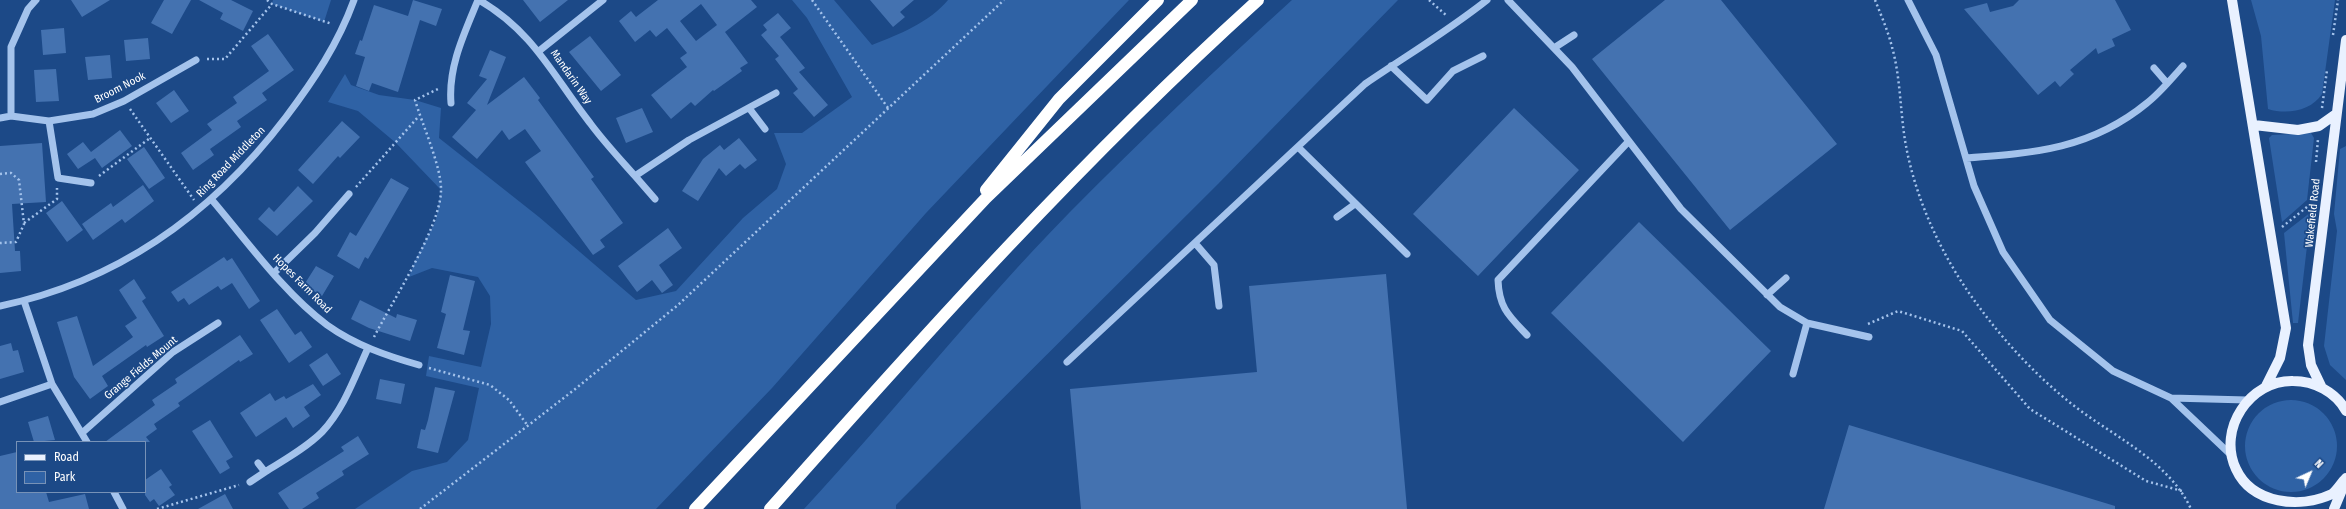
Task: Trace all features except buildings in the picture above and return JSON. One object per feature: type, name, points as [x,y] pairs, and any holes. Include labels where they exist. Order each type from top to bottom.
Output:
[{"type":"highway","points":[[939,248],[1059,99],[1158,0]]},
{"type":"highway","points":[[695,509],[801,399],[986,198],[1192,0]]},
{"type":"highway","points":[[770,509],[901,360],[997,256],[1180,71],[1258,0]]},
{"type":"main road","points":[[2232,0],[2254,125],[2286,328],[2280,358],[2266,386]]},
{"type":"main road","name":"Wakefield Road","points":[[2321,386],[2311,365],[2308,345],[2346,40]]},
{"type":"main road","points":[[2254,125],[2298,130],[2319,126],[2336,114]]},
{"type":"main road","name":"Wakefield Road","points":[[2346,411],[2342,403],[2321,386],[2303,381],[2284,381],[2266,386],[2247,400],[2233,425],[2231,455],[2236,469],[2246,484],[2268,505],[2288,506],[2311,504],[2331,494],[2346,479]]},
{"type":"main road","name":"Wakefield Road","points":[[2334,509],[2346,479]]},
{"type":"street","points":[[11,116],[11,47],[28,9],[36,0]]},
{"type":"street","name":"Ring Road Middleton","points":[[0,306],[24,301],[77,283],[120,263],[174,230],[212,200],[269,140],[317,76],[344,28],[354,0]]},
{"type":"street","name":"Mandarin Way","points":[[450,103],[449,83],[458,50],[478,0],[497,10],[539,51],[590,123],[655,199]]},
{"type":"street","points":[[539,51],[603,0]]},
{"type":"street","points":[[1067,362],[1365,84],[1457,24],[1487,0]]},
{"type":"street","points":[[1508,0],[1572,67],[1681,209],[1767,295],[1780,307],[1807,323],[1869,337]]},
{"type":"street","points":[[1908,0],[1936,55],[1974,186],[2003,252],[2050,320],[2113,371],[2171,398],[2231,455]]},
{"type":"street","points":[[1554,48],[1574,35]]},
{"type":"street","points":[[1391,66],[1427,100],[1454,71],[1483,56]]},
{"type":"street","name":"Broom Nook","points":[[0,118],[11,116],[49,121],[93,114],[124,101],[196,60]]},
{"type":"street","points":[[1966,158],[2026,154],[2071,145],[2116,125],[2148,103],[2183,66]]},
{"type":"street","points":[[2154,68],[2167,83]]},
{"type":"street","points":[[635,176],[689,140],[776,93]]},
{"type":"street","points":[[749,108],[765,129]]},
{"type":"street","points":[[49,121],[58,178],[91,183]]},
{"type":"street","points":[[1527,335],[1511,319],[1499,298],[1498,280],[1629,141]]},
{"type":"street","points":[[1298,147],[1407,254]]},
{"type":"street","points":[[274,273],[315,233],[349,194]]},
{"type":"street","name":"Hopes Farm Road","points":[[212,200],[274,273],[328,325],[368,348],[419,365]]},
{"type":"street","points":[[1337,218],[1355,204]]},
{"type":"street","points":[[1196,243],[1214,265],[1219,306]]},
{"type":"street","points":[[1767,295],[1786,278]]},
{"type":"street","points":[[24,301],[52,384],[86,441]]},
{"type":"street","name":"Grange Fields Mount","points":[[82,433],[173,352],[218,323]]},
{"type":"street","points":[[1793,374],[1807,323]]},
{"type":"street","points":[[250,482],[304,447],[322,432],[338,412],[368,348]]},
{"type":"street","points":[[0,402],[52,384]]},
{"type":"street","points":[[2171,398],[2247,400]]},
{"type":"street","points":[[258,463],[265,472]]},
{"type":"street","points":[[115,493],[123,509]]},
{"type":"path","points":[[267,0],[272,4],[344,28]]},
{"type":"path","points":[[812,0],[888,108]]},
{"type":"path","points":[[420,509],[528,426],[678,305],[1004,0]]},
{"type":"path","points":[[1429,0],[1457,24]]},
{"type":"path","points":[[1875,0],[1893,48],[1903,129],[1912,170],[1929,217],[1957,274],[1991,322],[2041,377],[2073,405],[2154,462],[2183,491],[2191,509]]},
{"type":"path","points":[[196,60],[225,58],[272,4]]},
{"type":"path","points":[[368,348],[436,220],[442,190],[433,154],[415,100],[449,83]]},
{"type":"path","points":[[124,101],[200,209]]},
{"type":"path","points":[[349,194],[420,116]]},
{"type":"path","points":[[91,183],[150,138]]},
{"type":"path","points":[[0,174],[11,173],[19,180],[24,224]]},
{"type":"path","points":[[0,243],[16,242],[24,224],[57,199],[58,178]]},
{"type":"path","points":[[2270,230],[2283,227],[2312,203],[2326,204]]},
{"type":"path","points":[[1858,335],[1867,325],[1898,311],[1962,331],[2030,409],[2146,481],[2183,491]]},
{"type":"path","points":[[419,365],[490,385],[508,400],[528,426]]},
{"type":"path","points":[[157,509],[250,482]]},
{"type":"green space","points":[[273,0],[331,0],[324,22],[272,4]]},
{"type":"green space","points":[[792,0],[834,0],[872,45],[913,27],[932,15],[948,0],[1129,0],[926,213],[772,388],[656,509],[355,509],[412,471],[447,462],[468,440],[479,388],[426,376],[429,356],[481,367],[491,324],[490,296],[478,277],[432,268],[409,277],[415,261],[436,220],[441,190],[396,143],[358,111],[328,102],[345,74],[351,85],[379,95],[415,100],[441,108],[439,138],[539,217],[636,300],[676,291],[743,218],[777,189],[786,164],[774,133],[802,133],[852,97],[807,18]]},
{"type":"green space","points":[[1292,0],[1398,0],[1218,184],[896,505],[896,509],[804,509],[1001,286],[1069,213],[1179,105]]},
{"type":"green space","points":[[2251,0],[2335,0],[2322,94],[2317,100],[2305,108],[2283,112],[2268,109],[2261,36]]},
{"type":"green space","points":[[2311,133],[2314,138],[2307,200],[2282,222],[2269,138],[2272,135]]},
{"type":"green space","points":[[2346,146],[2346,380],[2330,365],[2324,346],[2337,231],[2334,214],[2340,149]]},
{"type":"green space","points":[[2311,212],[2298,323],[2293,323],[2284,233]]},
{"type":"green space","points":[[2282,400],[2300,400],[2317,407],[2330,420],[2337,437],[2337,455],[2330,472],[2317,485],[2300,492],[2282,492],[2265,485],[2252,472],[2245,455],[2245,437],[2252,420],[2265,407]]}]
